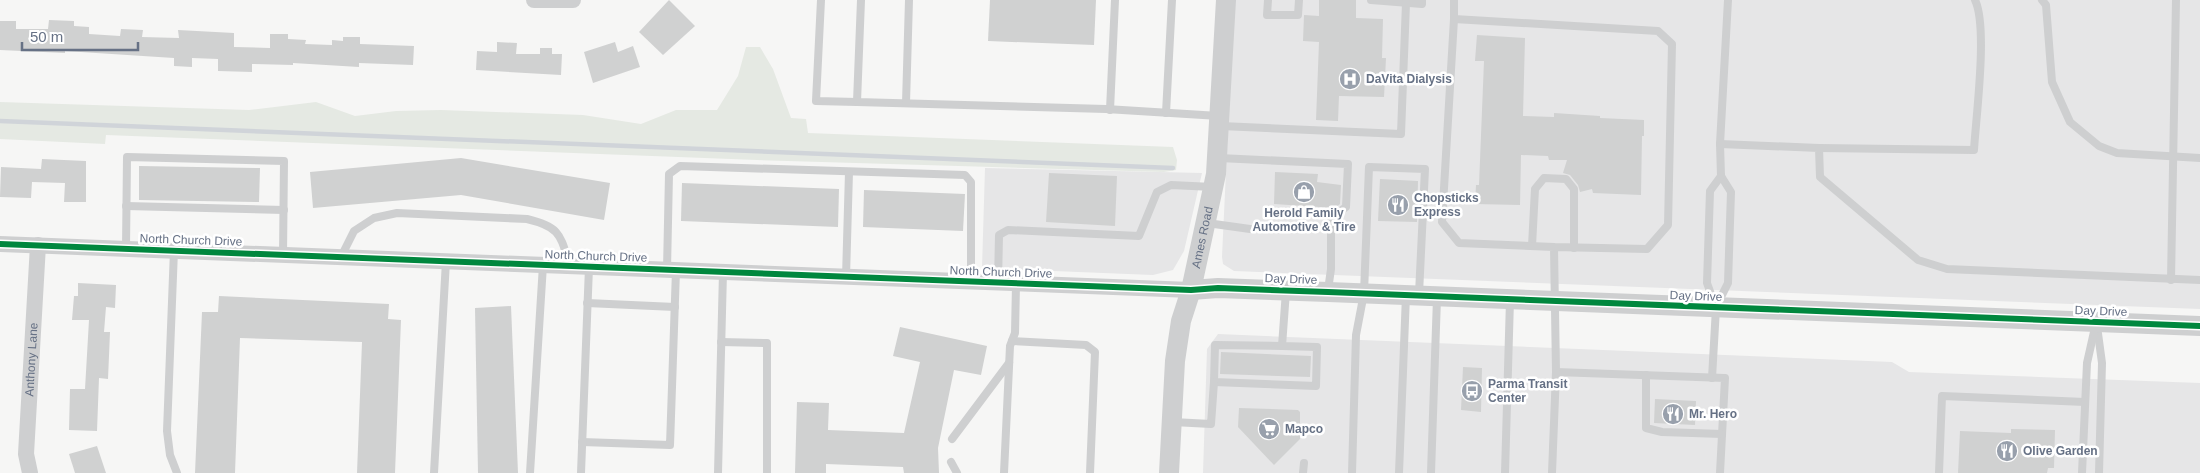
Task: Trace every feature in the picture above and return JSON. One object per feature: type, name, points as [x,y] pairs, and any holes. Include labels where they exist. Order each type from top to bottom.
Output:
[{"type":"street","points":[[534,0],[568,1]]},
{"type":"street","name":"Ames Road","points":[[1171,472],[1171,422],[1175,361],[1181,321],[1191,290],[1206,223],[1217,158],[1226,0]]},
{"type":"street","name":"North Church Drive","points":[[0,244],[1191,290]]},
{"type":"street","name":"Anthony Lane","points":[[30,473],[26,454],[38,245]]},
{"type":"street","name":"Day Drive","points":[[1191,290],[1218,288],[1364,293],[2200,326]]},
{"type":"lane","points":[[821,0],[816,101],[1166,113],[1219,120],[1401,134],[1406,3]]},
{"type":"lane","points":[[857,102],[861,0]]},
{"type":"lane","points":[[906,103],[909,0]]},
{"type":"lane","points":[[1110,110],[1115,0]]},
{"type":"lane","points":[[1166,113],[1172,0]]},
{"type":"lane","points":[[1268,0],[1267,15],[1298,16],[1299,0]]},
{"type":"lane","points":[[1371,0],[1422,4],[1422,0]]},
{"type":"lane","points":[[1454,0],[1442,222],[1459,243],[1647,249],[1668,225],[1672,44],[1658,31],[1454,19]]},
{"type":"lane","points":[[1712,378],[1716,308],[1728,283],[1732,192],[1721,176],[1720,144],[1728,0]]},
{"type":"lane","points":[[1720,144],[1819,148],[1974,150],[1981,38],[1979,8],[1976,0]]},
{"type":"lane","points":[[2042,0],[2046,5],[2052,82],[2070,122],[2099,146],[2117,153],[2200,158]]},
{"type":"lane","points":[[2172,280],[2176,0]]},
{"type":"lane","points":[[1819,148],[1820,177],[1918,260],[1947,269],[2200,280]]},
{"type":"lane","points":[[126,248],[127,157],[284,161],[283,255]]},
{"type":"lane","points":[[1217,158],[1348,164],[1346,207],[1331,218],[1328,292]]},
{"type":"lane","points":[[582,442],[670,444],[675,307],[672,270],[670,174],[680,166],[965,175],[971,182],[971,282]]},
{"type":"lane","points":[[1352,473],[1356,335],[1364,293],[1369,167],[1425,169],[1421,296],[1430,473]]},
{"type":"lane","points":[[846,277],[849,172]]},
{"type":"lane","points":[[1716,308],[1707,283],[1710,191],[1721,176]]},
{"type":"lane","points":[[1532,246],[1535,189],[1544,178],[1566,179],[1574,189],[1574,248]]},
{"type":"lane","points":[[998,283],[999,235],[1008,230],[1139,236],[1156,192],[1171,185],[1213,187]]},
{"type":"lane","points":[[126,206],[284,210]]},
{"type":"lane","points":[[341,257],[354,231],[374,218],[397,213],[527,218],[546,223],[560,235],[570,266]]},
{"type":"lane","points":[[1206,223],[1250,229]]},
{"type":"lane","points":[[1552,473],[1556,372],[1554,247]]},
{"type":"lane","points":[[174,250],[167,431],[170,455],[177,473]]},
{"type":"lane","points":[[434,473],[446,261]]},
{"type":"lane","points":[[530,473],[543,265]]},
{"type":"lane","points":[[581,473],[589,267]]},
{"type":"lane","points":[[718,473],[723,272]]},
{"type":"lane","points":[[1004,473],[1009,363],[1015,333],[1016,284]]},
{"type":"lane","points":[[1282,346],[1286,291]]},
{"type":"lane","points":[[1399,473],[1421,296]]},
{"type":"lane","points":[[1505,473],[1510,300]]},
{"type":"lane","points":[[587,303],[675,307]]},
{"type":"lane","points":[[2082,473],[2087,358],[2096,322]]},
{"type":"lane","points":[[2096,322],[2102,363],[2099,473]]},
{"type":"lane","points":[[1012,341],[1086,345],[1095,352],[1090,473]]},
{"type":"lane","points":[[721,342],[767,343],[767,473]]},
{"type":"lane","points":[[1171,422],[1212,424],[1215,345],[1317,347],[1316,386],[1214,382]]},
{"type":"lane","points":[[952,440],[1009,363]]},
{"type":"lane","points":[[1556,372],[1725,378],[1720,473]]},
{"type":"lane","points":[[1646,375],[1646,428],[1656,431],[1722,434]]},
{"type":"lane","points":[[1939,473],[1942,396],[2085,402]]},
{"type":"lane","points":[[951,462],[957,473]]},
{"type":"lane","points":[[1303,473],[1304,463]]},
{"type":"shaded area","points":[[1234,0],[2200,0],[2200,309],[1234,271],[1223,264],[1222,257]]},
{"type":"shaded area","points":[[746,47],[760,47],[773,69],[791,118],[806,119],[808,133],[1173,147],[1177,160],[1176,170],[1164,172],[757,160],[106,135],[105,144],[0,139],[0,102],[249,110],[316,102],[355,116],[396,111],[441,110],[583,115],[641,124],[676,110],[717,110],[738,76]]},
{"type":"shaded area","points":[[985,168],[1202,173],[1184,251],[1173,270],[1153,275],[982,268]]},
{"type":"shaded area","points":[[1218,334],[1892,362],[1909,372],[2200,383],[2200,473],[1203,473],[1207,349]]},
{"type":"building","points":[[669,0],[695,26],[663,55],[639,32]]},
{"type":"building","points":[[990,0],[1096,0],[1094,45],[988,41]]},
{"type":"building","points":[[1319,0],[1356,0],[1356,18],[1383,19],[1382,58],[1386,58],[1384,97],[1339,96],[1338,121],[1316,120],[1319,42],[1303,41],[1304,15],[1319,16]]},
{"type":"building","points":[[49,20],[74,21],[74,26],[89,27],[89,34],[120,36],[121,29],[143,30],[142,37],[179,38],[178,30],[234,33],[234,47],[270,48],[270,34],[288,34],[288,39],[306,40],[305,44],[332,45],[332,40],[343,41],[343,37],[360,37],[360,44],[414,46],[413,65],[359,63],[359,67],[293,63],[293,65],[252,64],[252,72],[218,71],[218,59],[192,58],[192,67],[174,66],[174,58],[65,51],[65,53],[0,50],[0,21],[16,21],[16,29],[48,29]]},
{"type":"building","points":[[1477,35],[1525,38],[1523,116],[1554,117],[1554,113],[1644,120],[1641,195],[1593,193],[1592,189],[1580,192],[1578,185],[1570,175],[1563,173],[1567,160],[1549,160],[1548,156],[1521,155],[1520,205],[1475,204],[1476,185],[1479,185],[1484,61],[1475,61]]},
{"type":"building","points":[[497,42],[517,43],[516,54],[540,54],[540,48],[552,48],[552,54],[562,54],[561,75],[476,70],[477,51],[497,52]]},
{"type":"building","points":[[615,42],[618,52],[633,46],[640,67],[593,83],[584,52]]},
{"type":"building","points":[[461,158],[610,183],[604,220],[461,195],[313,208],[310,172]]},
{"type":"building","points":[[42,159],[86,161],[86,202],[64,202],[65,183],[32,182],[31,198],[0,197],[1,167],[41,169]]},
{"type":"building","points":[[139,166],[260,168],[259,202],[139,200]]},
{"type":"building","points":[[1275,172],[1318,174],[1317,182],[1341,185],[1340,204],[1335,208],[1274,204]]},
{"type":"building","points":[[1049,173],[1117,176],[1115,226],[1046,222]]},
{"type":"building","points":[[1380,179],[1418,181],[1417,222],[1378,221]]},
{"type":"building","points":[[682,183],[839,189],[838,227],[681,221]]},
{"type":"building","points":[[864,190],[965,194],[963,231],[863,227]]},
{"type":"building","points":[[78,283],[116,285],[115,308],[106,307],[104,332],[110,332],[108,379],[99,378],[97,431],[69,430],[70,389],[85,389],[89,320],[72,320],[74,296],[78,296]]},
{"type":"building","points":[[219,296],[389,304],[388,319],[401,320],[395,473],[357,473],[362,342],[240,338],[235,473],[195,473],[202,312],[218,312]]},
{"type":"building","points":[[511,306],[518,473],[478,473],[475,308]]},
{"type":"building","points":[[900,327],[987,346],[981,375],[954,370],[938,448],[939,473],[904,473],[903,467],[826,464],[826,473],[795,473],[797,402],[829,403],[828,430],[904,433],[920,362],[893,356]]},
{"type":"building","points":[[1221,352],[1311,356],[1310,377],[1220,374]]},
{"type":"building","points":[[1463,367],[1482,368],[1481,412],[1461,410]]},
{"type":"building","points":[[1655,399],[1696,401],[1695,425],[1654,423]]},
{"type":"building","points":[[1239,408],[1298,410],[1300,412],[1300,439],[1274,465],[1238,427]]},
{"type":"building","name":"Olive Garden","points":[[2011,429],[2055,430],[2054,468],[2048,468],[2047,473],[1958,473],[1960,431],[2011,433]]},
{"type":"building","points":[[97,446],[106,473],[75,473],[69,454]]},
{"type":"waterway","points":[[0,121],[1173,168]]},
{"type":"cycle path","points":[[0,244],[1191,290],[1218,288],[2200,326]]},
{"type":"place","name":"DaVita Dialysis","points":[[1350,79]]},
{"type":"place","name":"Herold Family Automotive & Tire","points":[[1304,192]]},
{"type":"place","name":"Chopsticks Express","points":[[1398,205]]},
{"type":"place","name":"Parma Transit Center","points":[[1472,391]]},
{"type":"place","name":"Mr. Hero","points":[[1673,414]]},
{"type":"place","name":"Mapco","points":[[1269,429]]},
{"type":"place","name":"Olive Garden","points":[[2007,451]]}]
